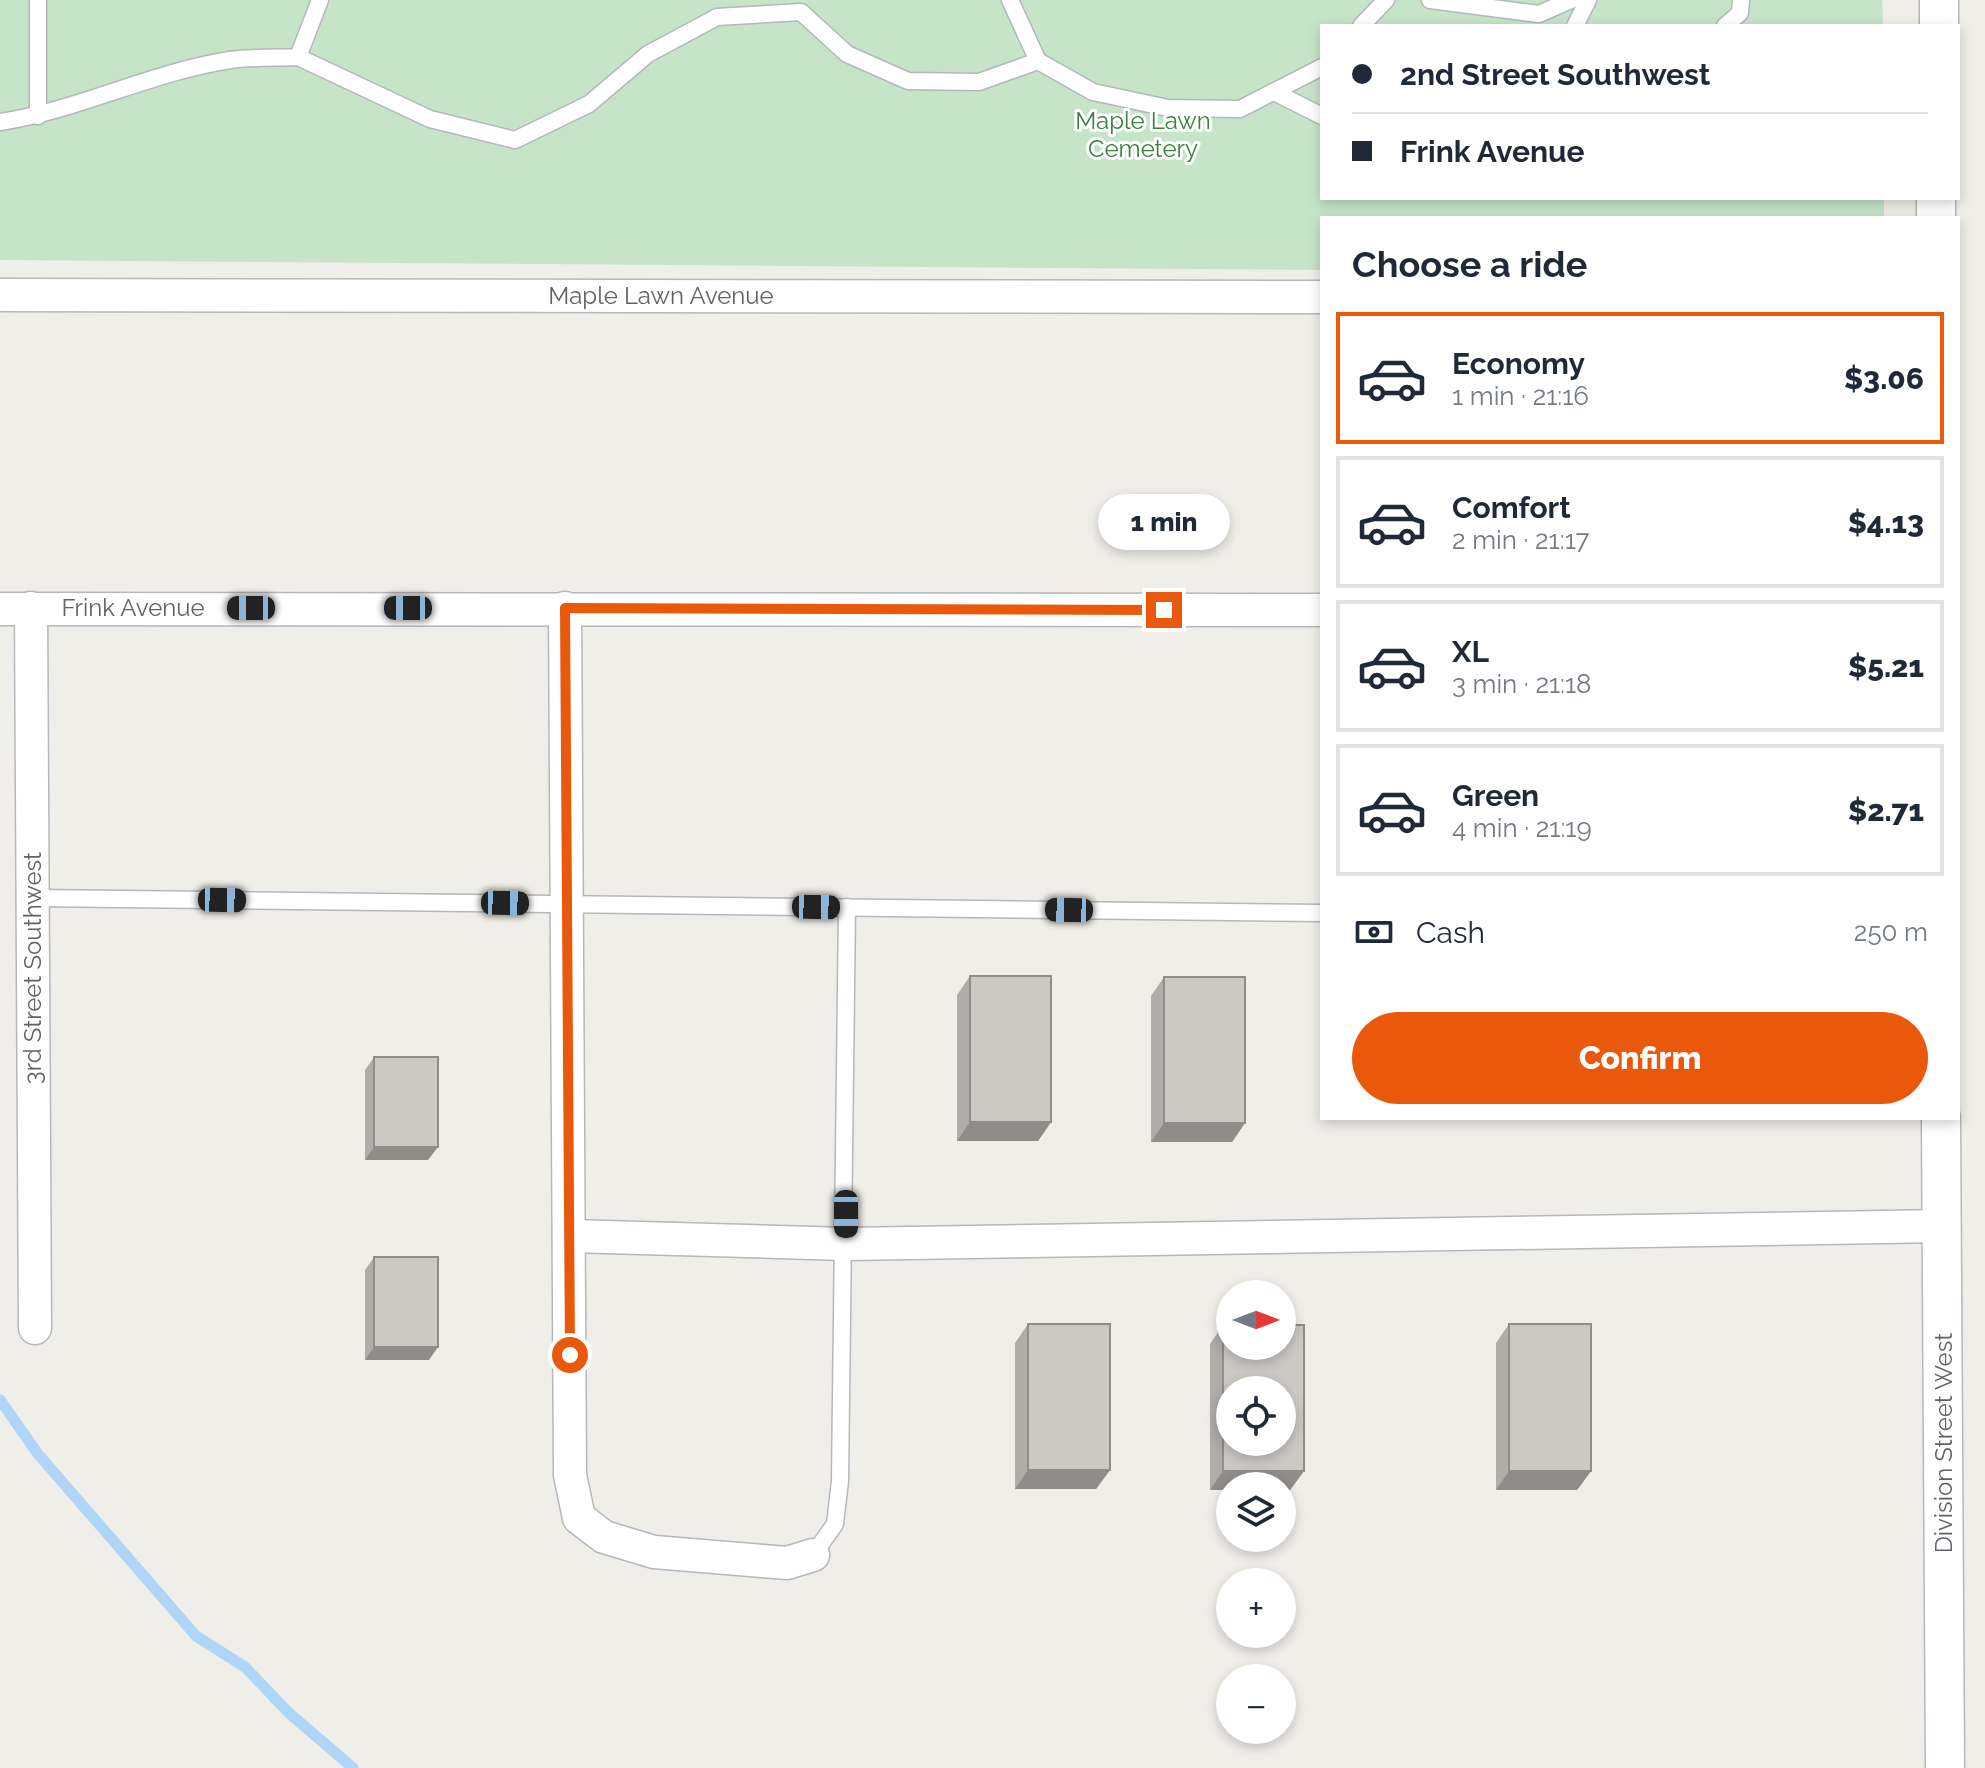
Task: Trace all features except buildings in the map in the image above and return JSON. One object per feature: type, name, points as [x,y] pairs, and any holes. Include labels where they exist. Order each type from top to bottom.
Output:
[{"type":"street","points":[[1939,0],[1939,24]]},
{"type":"street","name":"Maple Lawn Avenue","points":[[0,295],[1320,297]]},
{"type":"street","name":"Frink Avenue","points":[[16,608],[1320,610]]},
{"type":"street","name":"3rd Street Southwest","points":[[16,608],[33,898],[35,1328]]},
{"type":"street","points":[[565,608],[570,1475],[579,1518],[604,1537],[654,1552],[787,1563],[813,1555]]},
{"type":"street","name":"Division Street West","points":[[1941,1120],[1945,1768]]},
{"type":"street","points":[[571,1236],[846,1244],[1943,1226]]},
{"type":"lane","points":[[38,0],[38,116]]},
{"type":"lane","points":[[298,57],[320,0]]},
{"type":"lane","points":[[1010,0],[1038,61],[1093,92],[1168,108],[1240,109],[1320,68]]},
{"type":"lane","points":[[1363,24],[1386,0]]},
{"type":"lane","points":[[1430,0],[1539,14],[1571,0]]},
{"type":"lane","points":[[1576,24],[1588,0]]},
{"type":"lane","points":[[1727,24],[1740,13],[1741,0]]},
{"type":"lane","points":[[0,122],[38,116],[147,81],[230,61],[298,57],[430,119],[515,140],[589,104],[648,54],[717,17],[801,12],[847,54],[908,81],[979,82],[1038,61]]},
{"type":"lane","points":[[1274,92],[1320,115]]},
{"type":"lane","points":[[33,898],[1320,913]]},
{"type":"lane","points":[[813,1555],[835,1524],[840,1481],[846,1244],[847,907]]},
{"type":"green space","name":"Maple Lawn Cemetery","points":[[0,0],[1882,0],[1883,24],[1320,24],[1320,200],[1884,200],[1884,216],[1320,216],[1320,270],[0,260]]},
{"type":"waterway","points":[[0,1400],[38,1454],[196,1636],[245,1667],[289,1713],[353,1768]]},
{"type":"route","points":[[570,1355],[565,608],[1164,610]]}]
